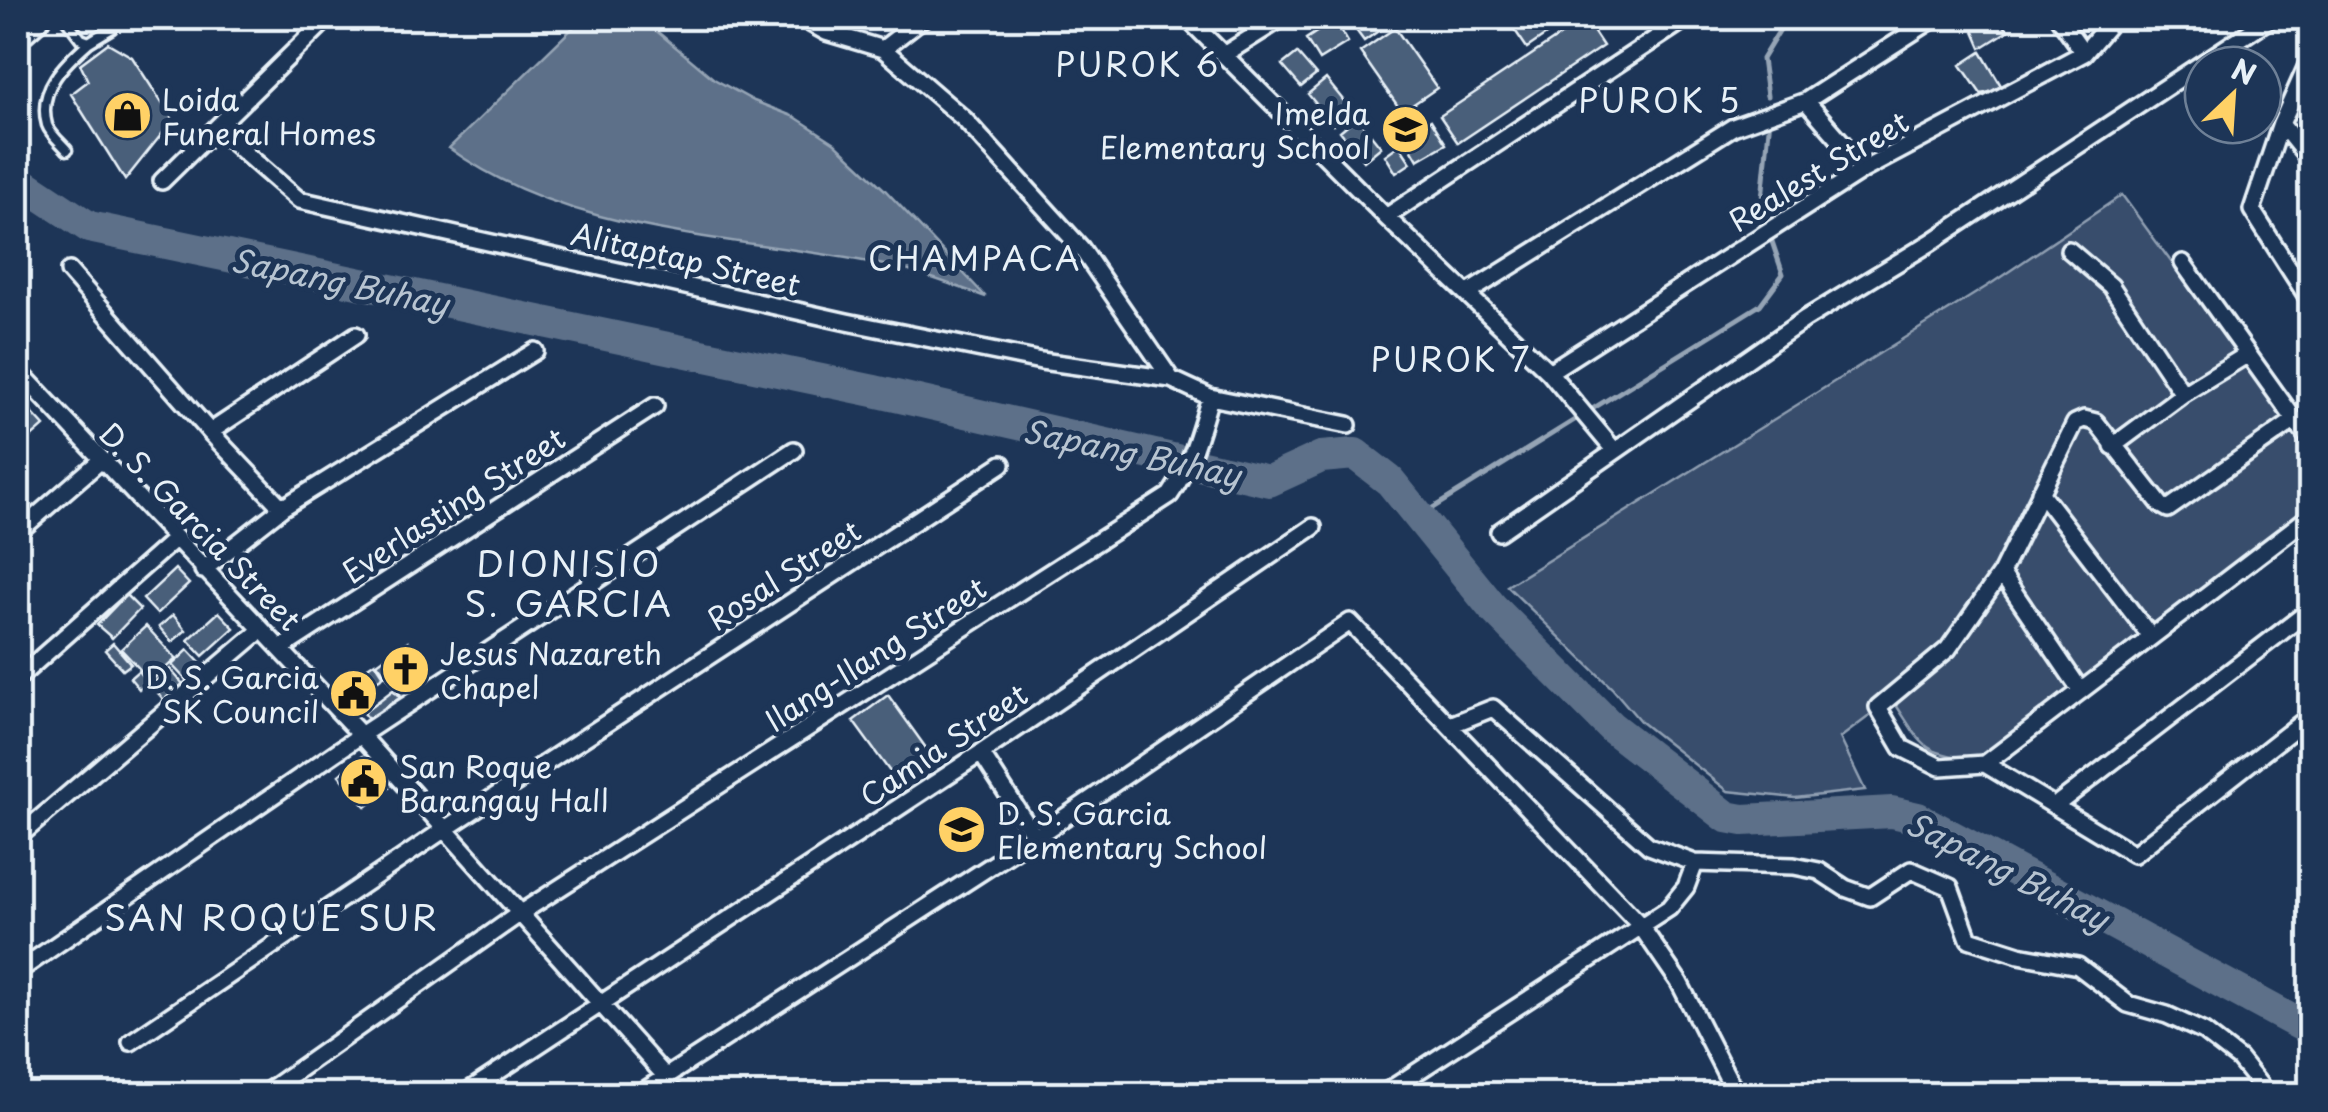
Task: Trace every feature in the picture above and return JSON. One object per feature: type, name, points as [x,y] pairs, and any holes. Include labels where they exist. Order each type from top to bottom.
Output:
[{"type":"street","points":[[162,180],[328,18]]},
{"type":"street","points":[[800,18],[826,32],[883,48],[964,119],[1080,248],[1171,380]]},
{"type":"street","points":[[883,48],[924,18]]},
{"type":"street","points":[[1187,18],[1386,217],[1549,372],[1614,450]]},
{"type":"street","points":[[1225,54],[1282,18]]},
{"type":"street","points":[[1657,18],[1666,32]]},
{"type":"street","points":[[1386,217],[1687,18]]},
{"type":"street","points":[[1468,293],[1733,127],[1806,101],[1935,18]]},
{"type":"street","points":[[2059,18],[2084,53]]},
{"type":"street","name":"Realest Street","points":[[1549,372],[1864,170],[2084,53],[2114,18]]},
{"type":"street","points":[[1499,532],[1805,319],[1930,244],[2271,18]]},
{"type":"street","points":[[2283,117],[2310,58]]},
{"type":"street","points":[[1806,101],[1864,170]]},
{"type":"street","name":"Alitaptap Street","points":[[216,128],[299,200],[847,322],[1041,361],[1171,380],[1210,397],[1348,425]]},
{"type":"street","points":[[2283,128],[2310,160]]},
{"type":"street","points":[[2273,145],[2252,210],[2310,301]]},
{"type":"street","points":[[2069,250],[2111,286],[2182,394]]},
{"type":"street","points":[[2183,263],[2305,430],[2168,509],[2096,422],[2084,419],[2075,424],[2001,573],[1948,649],[1878,707],[1902,748],[1940,768],[1985,764],[2310,516]]},
{"type":"street","points":[[69,271],[282,508]]},
{"type":"street","points":[[210,432],[356,335]]},
{"type":"street","points":[[204,570],[282,508],[535,351]]},
{"type":"street","points":[[2113,446],[2182,394],[2248,354]]},
{"type":"street","name":"D. S. Garcia Street","points":[[18,370],[362,736],[666,1077]]},
{"type":"street","name":"Ilang-Ilang Street","points":[[264,1094],[520,914],[1170,495],[1198,438],[1210,397]]},
{"type":"street","name":"Everlasting Street","points":[[280,649],[655,406]]},
{"type":"street","points":[[27,965],[362,736],[794,450]]},
{"type":"street","points":[[18,532],[100,461]]},
{"type":"street","name":"Rosal Street","points":[[131,1042],[444,829],[1002,464]]},
{"type":"street","points":[[2040,492],[2152,637]]},
{"type":"street","name":"Camia Street","points":[[464,1094],[981,753],[1313,528]]},
{"type":"street","points":[[18,678],[175,539]]},
{"type":"street","points":[[2001,573],[2081,691]]},
{"type":"street","points":[[2056,805],[2310,610]]},
{"type":"street","points":[[640,1094],[1035,837],[1350,622],[1640,925],[1678,982],[1736,1094]]},
{"type":"street","points":[[18,837],[261,630]]},
{"type":"street","points":[[1450,724],[1493,708],[1649,846],[1694,863],[1794,866],[1819,871],[1844,888],[1870,898],[1911,870],[1950,887],[1969,939],[2018,955],[2078,966],[2128,1004],[2167,1015],[2204,1032],[2238,1059],[2266,1094]]},
{"type":"street","points":[[1985,764],[2134,854],[2310,716]]},
{"type":"street","points":[[981,753],[1035,837]]},
{"type":"street","points":[[1384,1094],[1669,908],[1686,888],[1694,863]]},
{"type":"lane","points":[[65,18],[88,42]]},
{"type":"lane","points":[[67,150],[47,127],[46,102],[61,67],[88,42],[112,28],[118,18]]},
{"type":"lane","points":[[666,1077],[680,1094]]},
{"type":"shaded area","points":[[583,18],[641,18],[714,79],[795,117],[835,143],[986,297],[898,268],[609,218],[553,202],[499,179],[449,148]]},
{"type":"shaded area","points":[[2122,195],[2296,432],[2310,460],[2310,508],[2081,691],[1983,760],[1946,755],[1926,746],[1892,699],[1840,738],[1865,790],[1795,798],[1728,791],[1641,722],[1612,688],[1507,586],[1989,285]]},
{"type":"building","points":[[1347,18],[1397,18],[1364,41]]},
{"type":"building","points":[[1524,18],[1571,18],[1527,48],[1512,26]]},
{"type":"building","points":[[1968,18],[1999,18],[2008,31],[1981,48]]},
{"type":"building","points":[[1585,19],[1603,46],[1458,143],[1440,116]]},
{"type":"building","points":[[1335,20],[1348,42],[1319,60],[1306,39]]},
{"type":"building","points":[[1395,28],[1437,88],[1402,112],[1360,52]]},
{"type":"building","name":"Loida Funeral Homes","points":[[108,43],[132,57],[173,120],[125,180],[71,94],[88,81],[80,64]]},
{"type":"building","points":[[1981,52],[2003,89],[1981,94],[1961,65]]},
{"type":"building","points":[[1297,53],[1316,75],[1301,87],[1282,65]]},
{"type":"building","points":[[1326,79],[1352,111],[1333,125],[1308,94]]},
{"type":"building","points":[[1357,117],[1381,147],[1364,161],[1340,131]]},
{"type":"building","points":[[1431,120],[1446,144],[1418,160],[1404,136]]},
{"type":"building","points":[[1399,145],[1411,163],[1396,173],[1385,155]]},
{"type":"building","points":[[24,404],[44,426],[28,440],[18,429],[18,409]]},
{"type":"building","points":[[175,569],[189,584],[157,614],[143,599]]},
{"type":"building","points":[[126,595],[140,609],[112,638],[97,625]]},
{"type":"building","points":[[219,612],[234,628],[203,656],[188,640]]},
{"type":"building","points":[[173,615],[186,630],[172,642],[159,627]]},
{"type":"building","points":[[146,626],[176,659],[151,681],[121,649]]},
{"type":"building","name":"Jesus Nazareth Chapel","points":[[408,641],[433,676],[402,697],[377,663]]},
{"type":"building","points":[[113,643],[131,664],[123,670],[105,650]]},
{"type":"building","points":[[188,650],[202,665],[186,680],[172,665]]},
{"type":"building","points":[[375,662],[384,676],[347,701],[337,688]]},
{"type":"building","points":[[170,669],[183,684],[164,700],[151,685]]},
{"type":"building","points":[[138,671],[147,682],[139,689],[130,678]]},
{"type":"building","points":[[393,690],[402,700],[371,723],[363,713]]},
{"type":"building","points":[[888,695],[931,755],[896,780],[853,721]]},
{"type":"building","name":"San Roque Barangay Hall","points":[[363,756],[389,788],[366,807],[339,775]]},
{"type":"waterway","points":[[1767,96],[1762,59],[1787,18]]},
{"type":"waterway","points":[[1418,517],[1760,305],[1783,274],[1761,209],[1770,118]]},
{"type":"waterway","name":"Sapang Buhay","points":[[18,180],[89,227],[874,391],[1269,481],[1321,457],[1355,454],[1390,481],[1492,607],[1611,727],[1727,817],[1743,820],[1892,812],[1918,818],[2310,1030]]},
{"type":"place","name":"Loida Funeral Homes","points":[[127,115]]},
{"type":"place","name":"Imelda Elementary School","points":[[1405,129]]},
{"type":"place","name":"Jesus Nazareth Chapel","points":[[405,669]]},
{"type":"place","name":"D. S. Garcia SK Council","points":[[354,693]]},
{"type":"place","name":"San Roque Barangay Hall","points":[[364,782]]},
{"type":"place","name":"D. S. Garcia Elementary School","points":[[962,829]]},
{"type":"district","name":"PUROK 6","points":[[1138,64]]},
{"type":"district","name":"PUROK 5","points":[[1660,100]]},
{"type":"district","name":"CHAMPACA","points":[[975,258]]},
{"type":"district","name":"PUROK 7","points":[[1451,359]]},
{"type":"district","name":"DIONISIO S. GARCIA","points":[[569,582]]},
{"type":"district","name":"SAN ROQUE SUR","points":[[272,916]]}]
